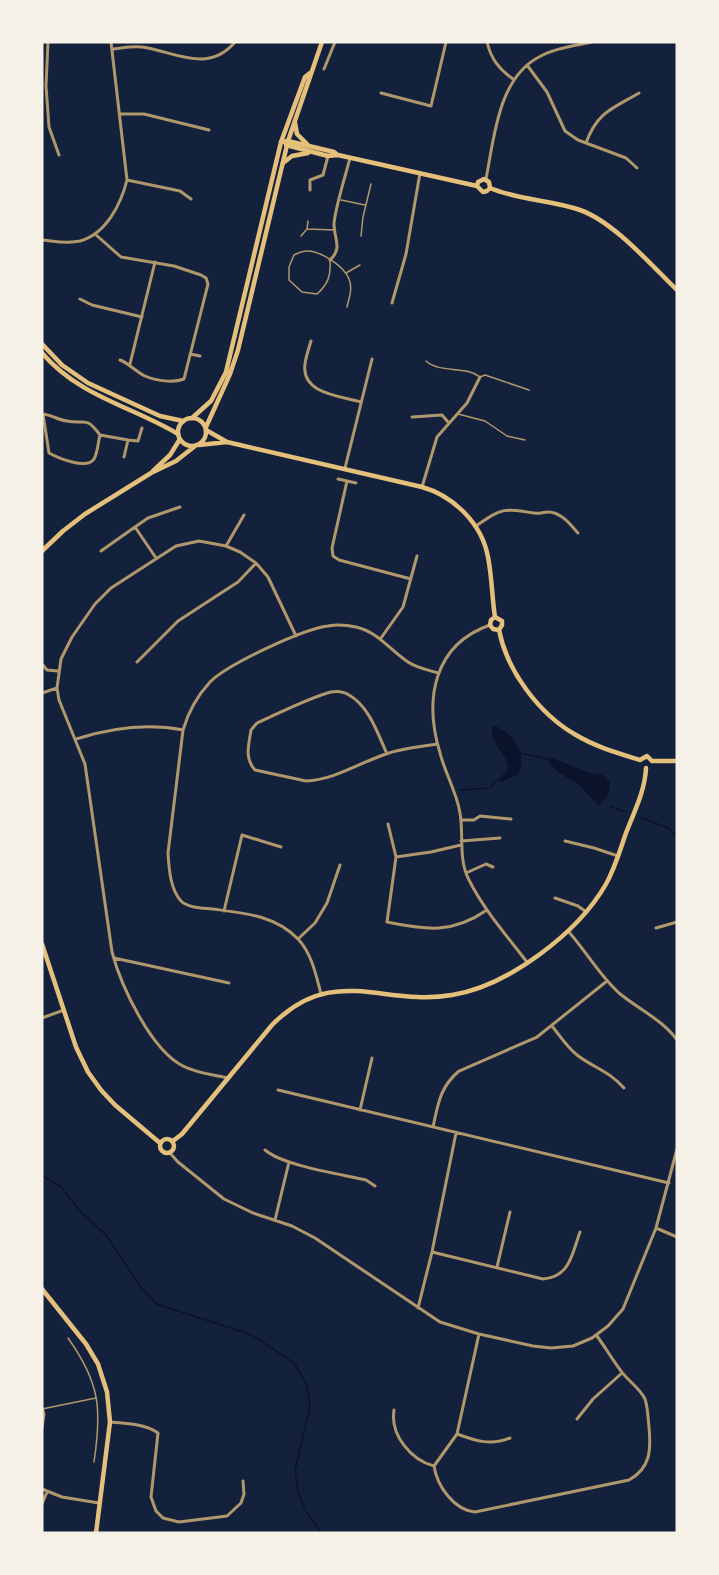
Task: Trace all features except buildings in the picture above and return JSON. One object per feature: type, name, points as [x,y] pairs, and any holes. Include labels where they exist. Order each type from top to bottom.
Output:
[{"type":"main road","points":[[42,551],[86,514],[152,473],[176,461],[205,438],[206,428],[238,350],[288,144],[322,42]]},
{"type":"main road","points":[[42,344],[62,365],[88,383],[159,416],[183,421],[192,418],[211,401],[228,364],[281,142],[305,77],[310,73]]},
{"type":"main road","points":[[295,120],[297,134],[310,147]]},
{"type":"main road","points":[[281,142],[328,156],[338,155]]},
{"type":"main road","points":[[288,144],[334,152],[350,158],[477,186],[483,192],[490,188]]},
{"type":"main road","points":[[283,163],[292,156],[313,152]]},
{"type":"main road","points":[[477,186],[480,180],[486,179],[490,188]]},
{"type":"main road","points":[[490,188],[569,207],[595,217],[612,229],[677,290]]},
{"type":"main road","points":[[42,353],[54,366],[83,388],[179,437],[186,445],[227,442],[422,486],[440,494],[452,502],[476,526],[484,543],[489,561],[495,617]]},
{"type":"main road","points":[[192,418],[200,420],[206,428],[227,442]]},
{"type":"main road","points":[[152,473],[170,455],[179,437],[179,427],[183,421]]},
{"type":"main road","points":[[495,617],[491,620],[490,625],[493,629],[498,630]]},
{"type":"main road","points":[[495,617],[502,621],[502,626],[498,630]]},
{"type":"main road","points":[[498,630],[512,667],[549,715],[573,734],[589,742],[640,760]]},
{"type":"main road","points":[[640,760],[646,756],[652,761],[677,761]]},
{"type":"main road","points":[[640,760],[641,766],[646,768]]},
{"type":"main road","points":[[173,1141],[182,1134],[283,1014],[301,1002],[321,994],[343,990],[432,997],[466,993],[497,981],[568,931],[608,881],[644,787],[646,768],[652,761]]},
{"type":"main road","points":[[42,944],[82,1060],[94,1081],[115,1105],[160,1143],[162,1151],[170,1153],[174,1148],[173,1141]]},
{"type":"main road","points":[[160,1143],[167,1138],[173,1141]]},
{"type":"main road","points":[[42,1289],[86,1344],[98,1364],[107,1392],[110,1422],[96,1533]]},
{"type":"street","points":[[48,42],[46,86],[49,127],[59,155]]},
{"type":"street","points":[[42,240],[66,243],[80,241],[95,234],[112,216],[123,196],[127,180],[111,42]]},
{"type":"street","points":[[113,49],[141,47],[199,60],[210,60],[227,52],[236,42]]},
{"type":"street","points":[[324,69],[335,42]]},
{"type":"street","points":[[381,93],[431,106],[446,42]]},
{"type":"street","points":[[487,42],[494,62],[513,79]]},
{"type":"street","points":[[486,179],[502,105],[513,79],[537,57],[552,51],[592,42]]},
{"type":"street","points":[[527,65],[547,92],[566,131],[578,140],[626,158],[637,168]]},
{"type":"street","points":[[586,143],[595,122],[602,115],[639,93]]},
{"type":"street","points":[[120,114],[144,114],[209,130]]},
{"type":"street","points":[[310,190],[310,179],[320,178],[323,175],[328,156]]},
{"type":"street","points":[[330,260],[336,254],[339,245],[334,224],[350,158]]},
{"type":"street","points":[[392,303],[404,260],[420,173]]},
{"type":"street","points":[[127,180],[180,191],[191,199]]},
{"type":"street","points":[[95,234],[121,257],[154,262],[192,272],[206,278],[208,284],[184,379],[180,381],[153,379],[120,360]]},
{"type":"street","points":[[130,364],[154,262]]},
{"type":"street","points":[[80,299],[92,305],[142,317]]},
{"type":"street","points":[[311,341],[305,365],[307,379],[311,385],[319,390],[361,402]]},
{"type":"street","points":[[190,354],[200,356]]},
{"type":"street","points":[[345,468],[372,358]]},
{"type":"street","points":[[422,486],[437,437],[467,403],[480,377]]},
{"type":"street","points":[[100,435],[92,462],[86,464],[59,459],[49,453],[43,414],[67,422],[83,420],[89,422],[100,435],[128,440],[138,441],[142,428]]},
{"type":"street","points":[[412,417],[442,415],[448,422]]},
{"type":"street","points":[[124,456],[128,440]]},
{"type":"street","points":[[338,479],[356,483]]},
{"type":"street","points":[[347,482],[332,548],[333,556],[339,560],[411,579]]},
{"type":"street","points":[[102,551],[148,518],[180,507]]},
{"type":"street","points":[[476,526],[497,512],[515,509],[535,513],[555,513],[563,517],[578,533]]},
{"type":"street","points":[[226,546],[244,515]]},
{"type":"street","points":[[135,527],[156,558]]},
{"type":"street","points":[[228,1078],[182,1066],[164,1051],[138,1014],[114,958],[87,773],[76,739],[59,700],[58,671],[72,637],[101,596],[156,558],[188,542],[214,542],[240,552],[256,563],[268,577],[296,636]]},
{"type":"street","points":[[381,638],[403,607],[417,556]]},
{"type":"street","points":[[137,662],[178,621],[238,582],[256,563]]},
{"type":"street","points":[[321,994],[311,959],[298,939],[282,925],[264,917],[183,903],[177,895],[171,876],[168,853],[183,730],[195,702],[210,682],[234,664],[316,628],[342,625],[367,630],[381,638],[410,663],[438,673]]},
{"type":"street","points":[[490,625],[463,638],[445,658],[438,673],[432,706],[437,744],[460,811],[461,843],[466,873],[487,910],[527,962]]},
{"type":"street","points":[[42,664],[47,670],[58,671]]},
{"type":"street","points":[[42,693],[57,688]]},
{"type":"street","points":[[387,753],[371,718],[350,695],[332,692],[257,723],[250,730],[248,756],[249,764],[255,770],[306,781],[328,777],[387,753],[437,744]]},
{"type":"street","points":[[76,739],[106,730],[151,726],[183,730]]},
{"type":"street","points":[[460,820],[474,820],[480,816],[511,819]]},
{"type":"street","points":[[388,824],[396,857],[387,922],[422,929],[439,928],[466,923],[487,910]]},
{"type":"street","points":[[224,911],[242,835],[281,847]]},
{"type":"street","points":[[396,857],[431,852],[461,843],[501,838]]},
{"type":"street","points":[[565,841],[618,856]]},
{"type":"street","points":[[466,873],[486,864],[493,867]]},
{"type":"street","points":[[298,939],[315,923],[327,903],[340,865]]},
{"type":"street","points":[[555,898],[578,906],[585,911]]},
{"type":"street","points":[[656,928],[677,922]]},
{"type":"street","points":[[568,931],[606,981],[668,1029],[677,1040]]},
{"type":"street","points":[[114,958],[229,983]]},
{"type":"street","points":[[433,1127],[442,1092],[449,1080],[459,1071],[537,1037],[606,981]]},
{"type":"street","points":[[42,1018],[64,1010]]},
{"type":"street","points":[[552,1026],[579,1056],[612,1076],[624,1088]]},
{"type":"street","points":[[360,1110],[372,1058]]},
{"type":"street","points":[[278,1090],[669,1183]]},
{"type":"street","points":[[418,1308],[456,1133]]},
{"type":"street","points":[[170,1153],[224,1199],[315,1238],[418,1308],[448,1325],[539,1348],[551,1348],[573,1346],[597,1335],[623,1309],[657,1228],[677,1149]]},
{"type":"street","points":[[265,1150],[272,1156],[289,1162],[366,1180],[375,1186]]},
{"type":"street","points":[[275,1220],[289,1162]]},
{"type":"street","points":[[496,1267],[510,1212]]},
{"type":"street","points":[[657,1228],[677,1237]]},
{"type":"street","points":[[432,1252],[543,1279],[552,1278],[560,1274],[569,1264],[580,1232]]},
{"type":"street","points":[[478,1334],[457,1434],[434,1466],[435,1476],[440,1486],[460,1509],[475,1512],[629,1480],[645,1466],[651,1448],[645,1400],[640,1390],[622,1373],[597,1335]]},
{"type":"street","points":[[577,1419],[593,1399],[622,1373]]},
{"type":"street","points":[[42,1409],[44,1423],[42,1428]]},
{"type":"street","points":[[394,1410],[396,1433],[415,1457],[434,1466]]},
{"type":"street","points":[[110,1422],[129,1424],[158,1433],[151,1497],[156,1511],[163,1518],[179,1522],[227,1516],[242,1503],[243,1481]]},
{"type":"street","points":[[457,1434],[476,1441],[493,1443],[510,1438]]},
{"type":"street","points":[[42,1489],[99,1503]]},
{"type":"street","points":[[42,1504],[47,1492]]},
{"type":"lane","points":[[361,236],[365,205],[371,184]]},
{"type":"lane","points":[[340,200],[365,205]]},
{"type":"lane","points":[[301,236],[307,229],[308,221]]},
{"type":"lane","points":[[307,229],[336,230]]},
{"type":"lane","points":[[330,260],[331,270],[327,285],[317,294],[302,292],[289,280],[289,267],[294,255],[306,251],[314,252],[330,260],[349,278],[351,290],[347,307]]},
{"type":"lane","points":[[345,274],[360,265]]},
{"type":"lane","points":[[426,361],[434,367],[472,371],[480,377],[485,375],[529,390]]},
{"type":"lane","points":[[457,414],[485,421],[507,436],[525,440]]},
{"type":"lane","points":[[68,1338],[88,1369],[97,1398],[99,1421],[94,1462]]},
{"type":"lane","points":[[42,1409],[97,1398]]},
{"type":"water","points":[[493,725],[512,738],[517,744],[521,758],[518,774],[500,783],[499,779],[508,769],[505,757],[493,738]]},
{"type":"water","points":[[552,758],[590,773],[603,775],[610,783],[604,801],[599,805],[581,787],[555,769],[547,759]]},
{"type":"waterway","points":[[521,753],[547,759]]},
{"type":"waterway","points":[[460,790],[490,788],[499,779]]},
{"type":"waterway","points":[[610,806],[625,812]]},
{"type":"waterway","points":[[642,818],[668,828],[677,837]]},
{"type":"waterway","points":[[42,1176],[61,1187],[79,1210],[106,1235],[140,1286],[157,1304],[252,1335],[294,1363],[307,1385],[310,1406],[295,1470],[298,1492],[307,1513],[322,1533]]}]
